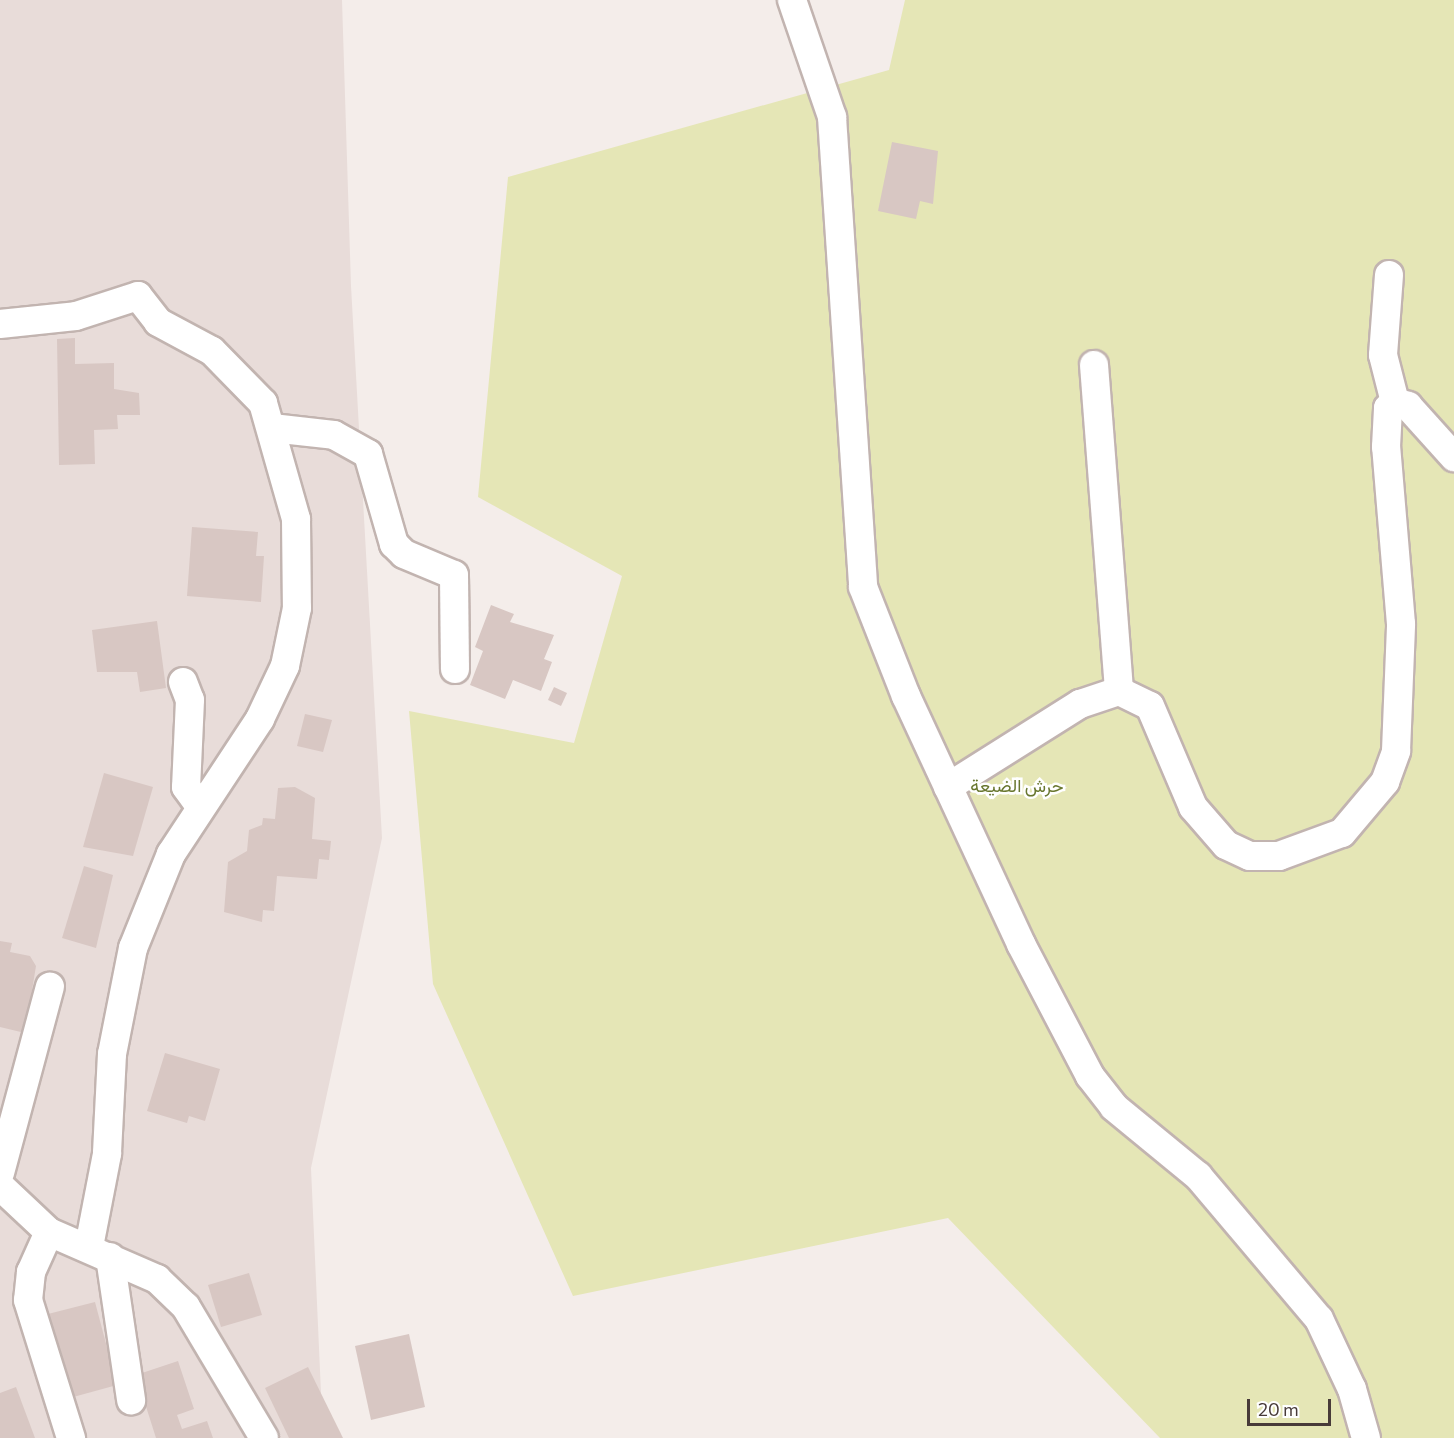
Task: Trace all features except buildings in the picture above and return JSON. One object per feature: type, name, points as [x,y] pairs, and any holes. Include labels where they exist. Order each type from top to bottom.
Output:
[{"type":"street","points":[[792,0],[832,117],[863,587],[948,787],[1064,1032],[1090,1076],[1114,1107],[1198,1176],[1319,1319],[1352,1389],[1366,1438]]},
{"type":"street","points":[[1389,275],[1383,355],[1395,402],[1421,416],[1454,458]]},
{"type":"street","points":[[0,324],[76,316],[138,296],[158,322],[212,351],[263,403],[272,428],[296,519],[295,629],[275,693],[199,805],[171,854],[133,948],[112,1054],[100,1252],[131,1400]]},
{"type":"street","points":[[1094,365],[1119,691]]},
{"type":"street","points":[[948,787],[1080,704],[1119,691],[1150,706],[1193,807],[1226,845],[1250,856],[1279,856],[1320,845],[1361,814],[1391,767],[1400,713],[1401,624],[1385,433],[1388,408],[1395,402]]},
{"type":"street","points":[[272,428],[334,435],[368,454],[394,544],[404,554],[454,575],[455,669]]},
{"type":"street","points":[[183,682],[190,700],[186,787],[199,805]]},
{"type":"street","points":[[0,1173],[50,987]]},
{"type":"street","points":[[0,1186],[49,1232],[100,1252],[157,1279],[186,1307],[264,1438]]},
{"type":"street","points":[[49,1232],[31,1272],[28,1300],[70,1438]]},
{"type":"shaded area","points":[[0,0],[342,0],[351,286],[382,838],[311,1168],[323,1438],[0,1438]]},
{"type":"green space","name":"حرش الضيعة","points":[[905,0],[1454,0],[1454,1438],[1160,1438],[948,1218],[573,1296],[433,984],[409,711],[574,743],[622,576],[478,497],[508,177],[889,70]]}]
